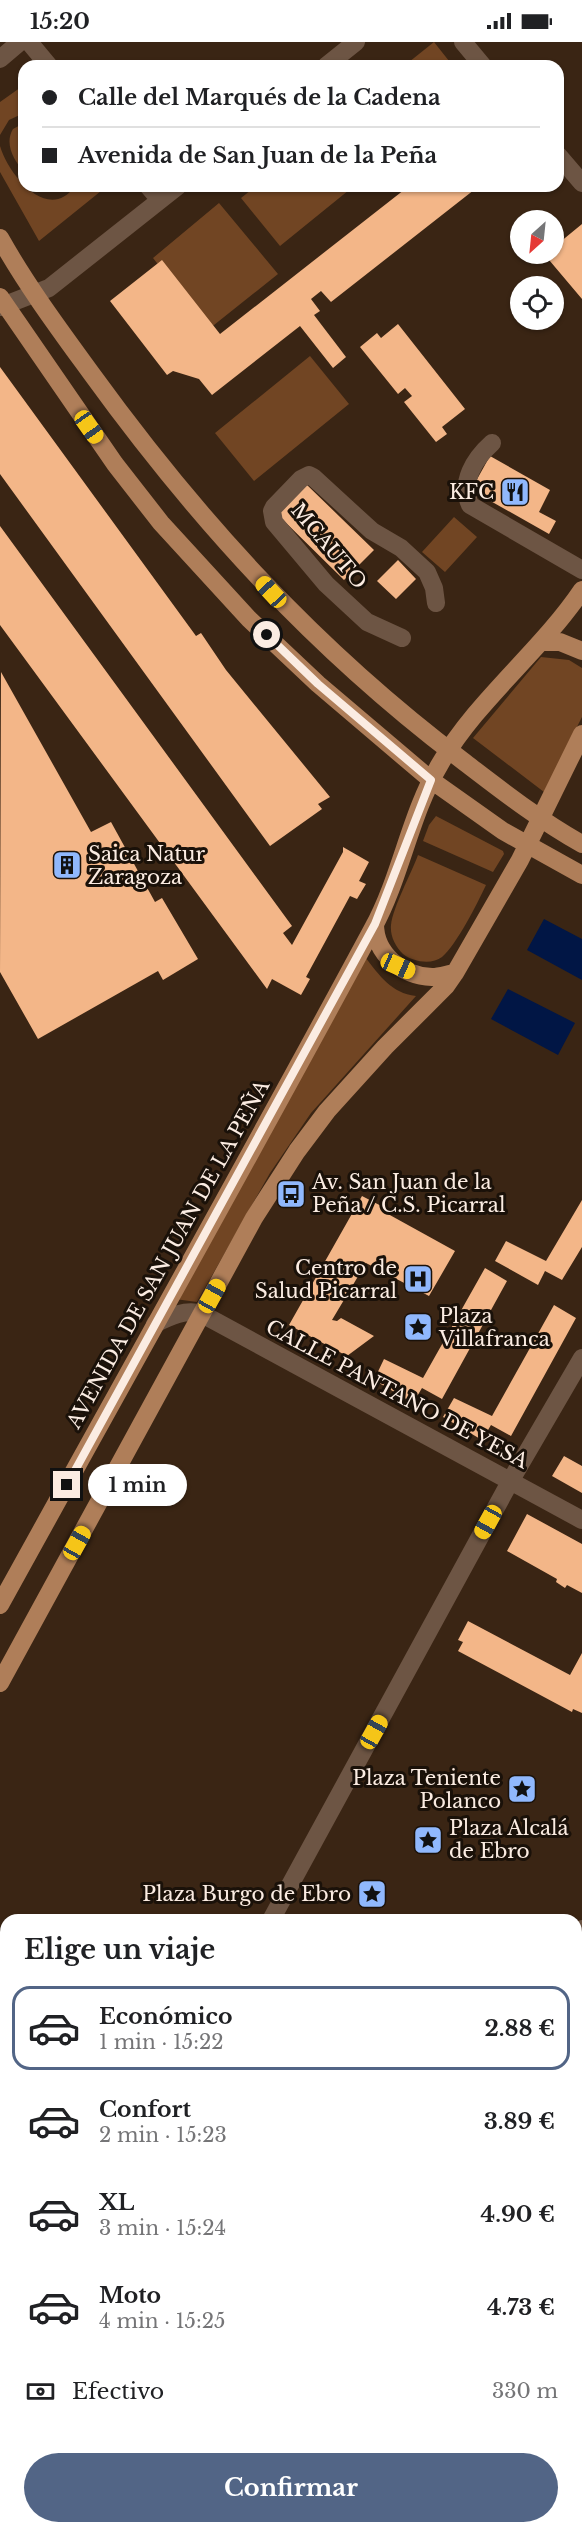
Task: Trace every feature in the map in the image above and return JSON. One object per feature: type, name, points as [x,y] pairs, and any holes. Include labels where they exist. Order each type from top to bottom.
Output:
[{"type":"main road","points":[[0,238],[35,296],[121,415],[233,552],[343,663],[448,750],[541,819],[582,844]]},
{"type":"main road","points":[[2,303],[115,464],[161,523],[249,619],[318,684],[431,780],[528,846],[582,875]]},
{"type":"main road","name":"AVENIDA DE SAN JUAN DE LA PEÑA","points":[[0,1605],[375,924],[431,780],[448,750],[541,642],[582,590]]},
{"type":"main road","points":[[541,642],[560,642],[582,651]]},
{"type":"main road","points":[[0,1683],[254,1218],[297,1151],[347,1088],[447,986],[528,846],[582,734]]},
{"type":"main road","points":[[375,924],[375,936],[379,946],[398,966],[417,975],[433,977],[455,973]]},
{"type":"street","points":[[0,59],[20,42]]},
{"type":"street","points":[[29,42],[44,60]]},
{"type":"street","points":[[334,60],[356,42]]},
{"type":"street","points":[[463,42],[478,60]]},
{"type":"street","points":[[564,162],[582,183]]},
{"type":"street","points":[[153,192],[160,201]]},
{"type":"street","points":[[2,303],[35,296],[49,288],[171,192]]},
{"type":"street","points":[[492,443],[482,453],[466,482],[465,493],[470,504],[582,570]]},
{"type":"street","name":"MCAUTO","points":[[402,638],[370,624],[326,584],[274,522],[272,511],[274,507],[301,479],[309,475],[313,477],[372,531],[401,548],[427,572],[434,588],[436,603]]},
{"type":"street","points":[[155,1324],[168,1317],[184,1313],[202,1314]]},
{"type":"street","name":"CALLE PANTANO DE YESA","points":[[202,1314],[582,1520]]},
{"type":"street","points":[[274,1914],[511,1480],[582,1358]]},
{"type":"shaded area","points":[[434,42],[448,60],[412,60]]},
{"type":"shaded area","points":[[18,89],[18,116],[9,120],[0,135],[0,102]]},
{"type":"shaded area","points":[[18,126],[18,163],[10,146],[10,135],[13,129]]},
{"type":"shaded area","points":[[0,146],[4,157],[18,178],[18,192],[32,192],[53,200],[68,192],[100,192],[39,241],[0,172]]},
{"type":"shaded area","points":[[248,192],[347,192],[280,246],[241,198]]},
{"type":"shaded area","points":[[219,203],[278,274],[209,329],[153,258]]},
{"type":"shaded area","points":[[310,356],[349,404],[254,481],[215,433]]},
{"type":"shaded area","points":[[454,517],[477,537],[445,572],[422,552]]},
{"type":"shaded area","points":[[541,657],[569,660],[582,668],[582,717],[544,792],[473,738]]},
{"type":"shaded area","points":[[436,816],[503,851],[504,854],[493,872],[423,841],[429,825]]},
{"type":"shaded area","points":[[418,855],[486,885],[448,951],[442,957],[428,962],[417,961],[403,954],[391,933],[395,909]]},
{"type":"shaded area","points":[[365,957],[381,977],[393,987],[416,996],[311,1113],[270,1173],[197,1302],[175,1299]]},
{"type":"water","points":[[544,919],[582,939],[582,980],[527,950]]},
{"type":"water","points":[[508,989],[575,1023],[558,1055],[491,1019]]},
{"type":"building","points":[[401,192],[471,192],[331,302],[321,291],[311,299],[320,311],[314,315],[346,357],[333,368],[300,326],[212,395],[199,379],[173,371],[167,375],[110,301],[162,260],[220,334]]},
{"type":"building","points":[[582,224],[582,299],[552,264],[564,264],[564,239]]},
{"type":"building","points":[[398,324],[465,409],[442,427],[447,434],[436,442],[404,402],[412,396],[405,388],[398,394],[360,347],[377,333],[381,338]]},
{"type":"building","points":[[0,367],[196,636],[201,633],[226,670],[330,797],[318,804],[322,809],[270,846],[0,474]]},
{"type":"building","points":[[490,456],[550,490],[539,512],[556,521],[549,534],[471,490]]},
{"type":"building","points":[[306,484],[374,550],[344,580],[277,514]]},
{"type":"building","points":[[0,526],[292,926],[283,933],[292,945],[343,852],[343,847],[369,862],[359,881],[366,884],[357,899],[350,896],[306,977],[310,979],[301,995],[272,979],[267,989],[0,625]]},
{"type":"building","points":[[398,560],[416,579],[396,599],[377,581]]},
{"type":"building","name":"Saica Natur Zaragoza","points":[[1,672],[91,832],[111,822],[155,902],[162,898],[198,959],[163,980],[158,971],[38,1039],[0,972]]},
{"type":"building","name":"Centro de Salud Picarral","points":[[362,1196],[391,1211],[388,1214],[455,1251],[429,1296],[366,1263],[332,1320],[337,1321],[341,1318],[374,1336],[347,1356],[289,1325]]},
{"type":"building","points":[[582,1200],[582,1247],[562,1280],[545,1271],[538,1285],[495,1261],[506,1241],[546,1261]]},
{"type":"building","points":[[485,1268],[507,1281],[442,1399],[422,1388],[413,1403],[374,1380],[384,1359],[423,1378]]},
{"type":"building","points":[[554,1305],[576,1318],[511,1436],[491,1425],[482,1440],[443,1417],[454,1398],[492,1416]]},
{"type":"building","points":[[564,1456],[582,1466],[582,1493],[552,1476]]},
{"type":"building","points":[[527,1514],[582,1544],[582,1593],[567,1585],[565,1588],[556,1582],[557,1579],[507,1551]]},
{"type":"building","points":[[468,1621],[570,1675],[582,1653],[582,1713],[573,1709],[572,1712],[458,1651],[463,1642],[458,1640]]},
{"type":"place","name":"KFC","points":[[515,492]]},
{"type":"place","name":"Saica Natur Zaragoza","points":[[67,865]]},
{"type":"place","name":"Av. San Juan de la Peña / C.S. Picarral","points":[[291,1194]]},
{"type":"place","name":"Centro de Salud Picarral","points":[[418,1279]]},
{"type":"place","name":"Plaza Villafranca","points":[[418,1327]]},
{"type":"place","name":"Plaza Teniente Polanco","points":[[522,1789]]},
{"type":"place","name":"Plaza Alcalá de Ebro","points":[[428,1840]]},
{"type":"place","name":"Plaza Burgo de Ebro","points":[[372,1894]]},
{"type":"route","points":[[67,1485],[375,924],[431,780],[318,684],[267,635]]}]
